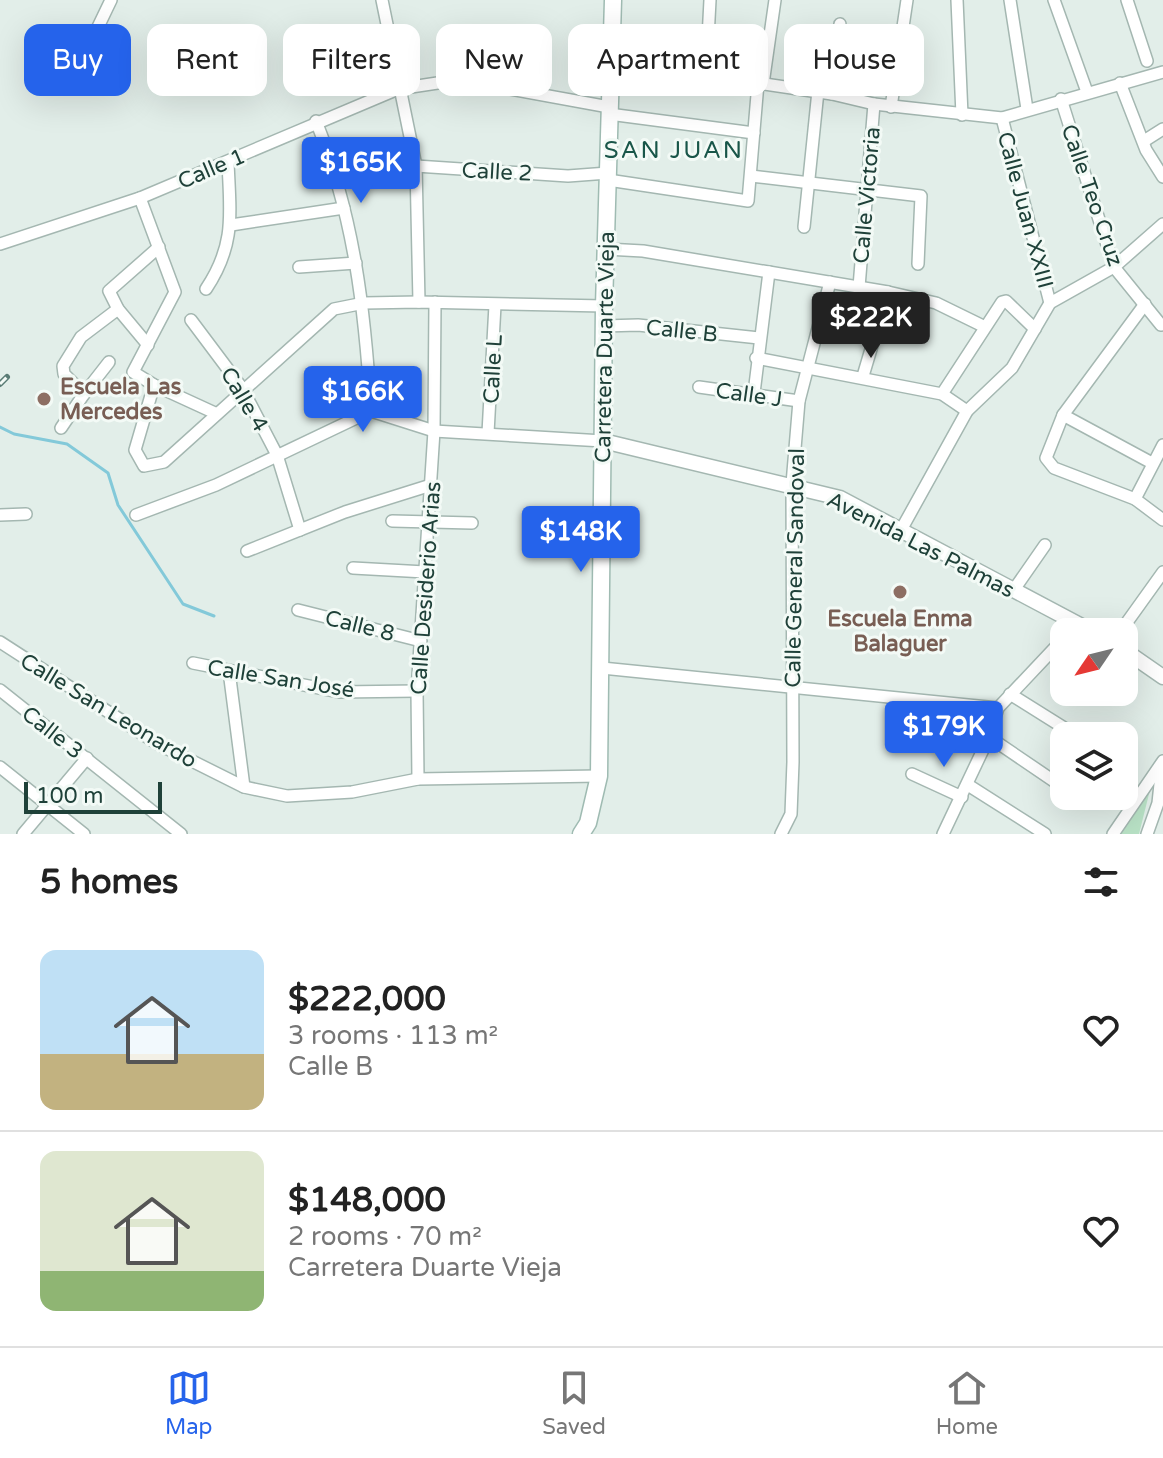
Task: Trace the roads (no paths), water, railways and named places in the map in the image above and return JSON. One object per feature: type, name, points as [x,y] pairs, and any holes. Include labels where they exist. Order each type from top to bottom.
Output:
[{"type":"main road","name":"Carretera Duarte Vieja","points":[[612,24],[613,0]]},
{"type":"main road","name":"Carretera Duarte Vieja","points":[[581,834],[588,823],[599,776],[609,96]]},
{"type":"street","points":[[100,24],[111,0]]},
{"type":"street","points":[[382,0],[386,24]]},
{"type":"street","points":[[709,24],[710,0]]},
{"type":"street","points":[[768,39],[775,0]]},
{"type":"street","points":[[891,107],[907,0]]},
{"type":"street","points":[[957,0],[962,115]]},
{"type":"street","points":[[1010,0],[1027,109]]},
{"type":"street","points":[[1054,0],[1087,92]]},
{"type":"street","points":[[1131,1],[1147,61]]},
{"type":"street","points":[[840,96],[891,107],[1002,118],[1163,72]]},
{"type":"street","name":"Calle 1","points":[[420,86],[444,82],[477,83],[609,110],[754,133]]},
{"type":"street","points":[[1120,83],[1163,177]]},
{"type":"street","name":"Calle 1","points":[[0,244],[140,198],[380,96]]},
{"type":"street","points":[[400,96],[416,166],[419,302]]},
{"type":"street","points":[[758,96],[751,176],[921,196],[918,264]]},
{"type":"street","points":[[804,227],[806,182],[817,96]]},
{"type":"street","name":"Calle Teo Cruz","points":[[1061,99],[1114,267],[1161,325]]},
{"type":"street","name":"Calle Victoria","points":[[859,287],[874,104]]},
{"type":"street","name":"Calle Juan XXIII","points":[[1002,118],[1050,303]]},
{"type":"street","points":[[316,121],[338,175],[364,303],[371,411]]},
{"type":"street","points":[[1144,141],[1163,129]]},
{"type":"street","points":[[206,289],[223,264],[231,225],[228,162]]},
{"type":"street","name":"Calle 2","points":[[338,175],[416,166],[608,176],[748,201],[751,176]]},
{"type":"street","points":[[140,198],[175,292],[133,374],[215,413]]},
{"type":"street","points":[[231,225],[344,208]]},
{"type":"street","points":[[901,530],[967,411],[1012,368],[1050,303],[1114,267],[1163,224]]},
{"type":"street","points":[[148,345],[118,309],[109,291],[111,286],[159,247]]},
{"type":"street","points":[[606,249],[643,251],[888,292],[936,303],[983,326]]},
{"type":"street","points":[[299,267],[356,263]]},
{"type":"street","points":[[754,393],[769,272]]},
{"type":"street","name":"Calle General Sandoval","points":[[781,834],[791,814],[792,484],[799,401],[830,282]]},
{"type":"street","points":[[863,376],[888,292]]},
{"type":"street","points":[[942,394],[983,326],[1006,301],[1035,329]]},
{"type":"street","points":[[154,385],[135,450],[144,466],[164,462],[242,388],[334,309],[364,303],[419,302],[604,306]]},
{"type":"street","name":"Calle Desiderio Arias","points":[[418,779],[417,691],[434,431],[435,302]]},
{"type":"street","points":[[1145,304],[1063,415],[1046,458],[1054,468],[1135,499],[1163,520]]},
{"type":"street","name":"Calle L","points":[[488,433],[495,305]]},
{"type":"street","points":[[84,394],[64,374],[63,366],[81,337],[118,309]]},
{"type":"street","name":"Calle 4","points":[[191,320],[242,388],[277,455],[300,530]]},
{"type":"street","name":"Calle B","points":[[604,326],[638,325],[759,338]]},
{"type":"street","points":[[756,358],[863,376],[942,394],[967,411]]},
{"type":"street","points":[[61,428],[109,362]]},
{"type":"street","name":"Calle J","points":[[699,387],[799,401]]},
{"type":"street","points":[[136,515],[216,485],[371,411],[434,431],[603,441]]},
{"type":"street","points":[[1063,415],[1152,463]]},
{"type":"street","name":"Avenida Las Palmas","points":[[603,441],[840,498],[1013,591],[1057,618]]},
{"type":"street","points":[[1135,499],[1163,445]]},
{"type":"street","points":[[247,551],[431,485]]},
{"type":"street","points":[[0,515],[26,514]]},
{"type":"street","points":[[392,521],[472,523]]},
{"type":"street","points":[[1013,591],[1045,545]]},
{"type":"street","points":[[353,568],[425,572]]},
{"type":"street","points":[[1130,618],[1163,572]]},
{"type":"street","name":"Calle 8","points":[[298,610],[421,641]]},
{"type":"street","name":"Calle San Leonardo","points":[[0,642],[158,744],[244,787],[287,796],[352,792],[418,779],[599,776]]},
{"type":"street","points":[[945,833],[989,737],[998,708],[1050,653]]},
{"type":"street","points":[[1138,660],[1163,677]]},
{"type":"street","name":"Calle San José","points":[[193,663],[339,692],[417,691]]},
{"type":"street","points":[[602,668],[998,708]]},
{"type":"street","points":[[229,671],[244,787]]},
{"type":"street","name":"Calle 3","points":[[0,690],[181,834]]},
{"type":"street","points":[[1010,694],[1055,722]]},
{"type":"street","points":[[989,737],[1050,778]]},
{"type":"street","points":[[23,834],[87,758]]},
{"type":"street","points":[[1113,834],[1162,762]]},
{"type":"street","points":[[1147,834],[1158,803],[1162,762]]},
{"type":"street","points":[[0,767],[84,834]]},
{"type":"street","points":[[912,774],[962,797]]},
{"type":"street","points":[[968,785],[1045,834]]},
{"type":"waterway","points":[[0,427],[14,434],[67,444],[108,473],[118,505],[183,604],[214,616]]},
{"type":"railway","points":[[0,384],[7,377]]},
{"type":"place","name":"Escuela Las Mercedes","points":[[44,399]]},
{"type":"place","name":"Escuela Enma Balaguer","points":[[900,592]]},
{"type":"district","name":"SAN JUAN","points":[[674,150]]}]
